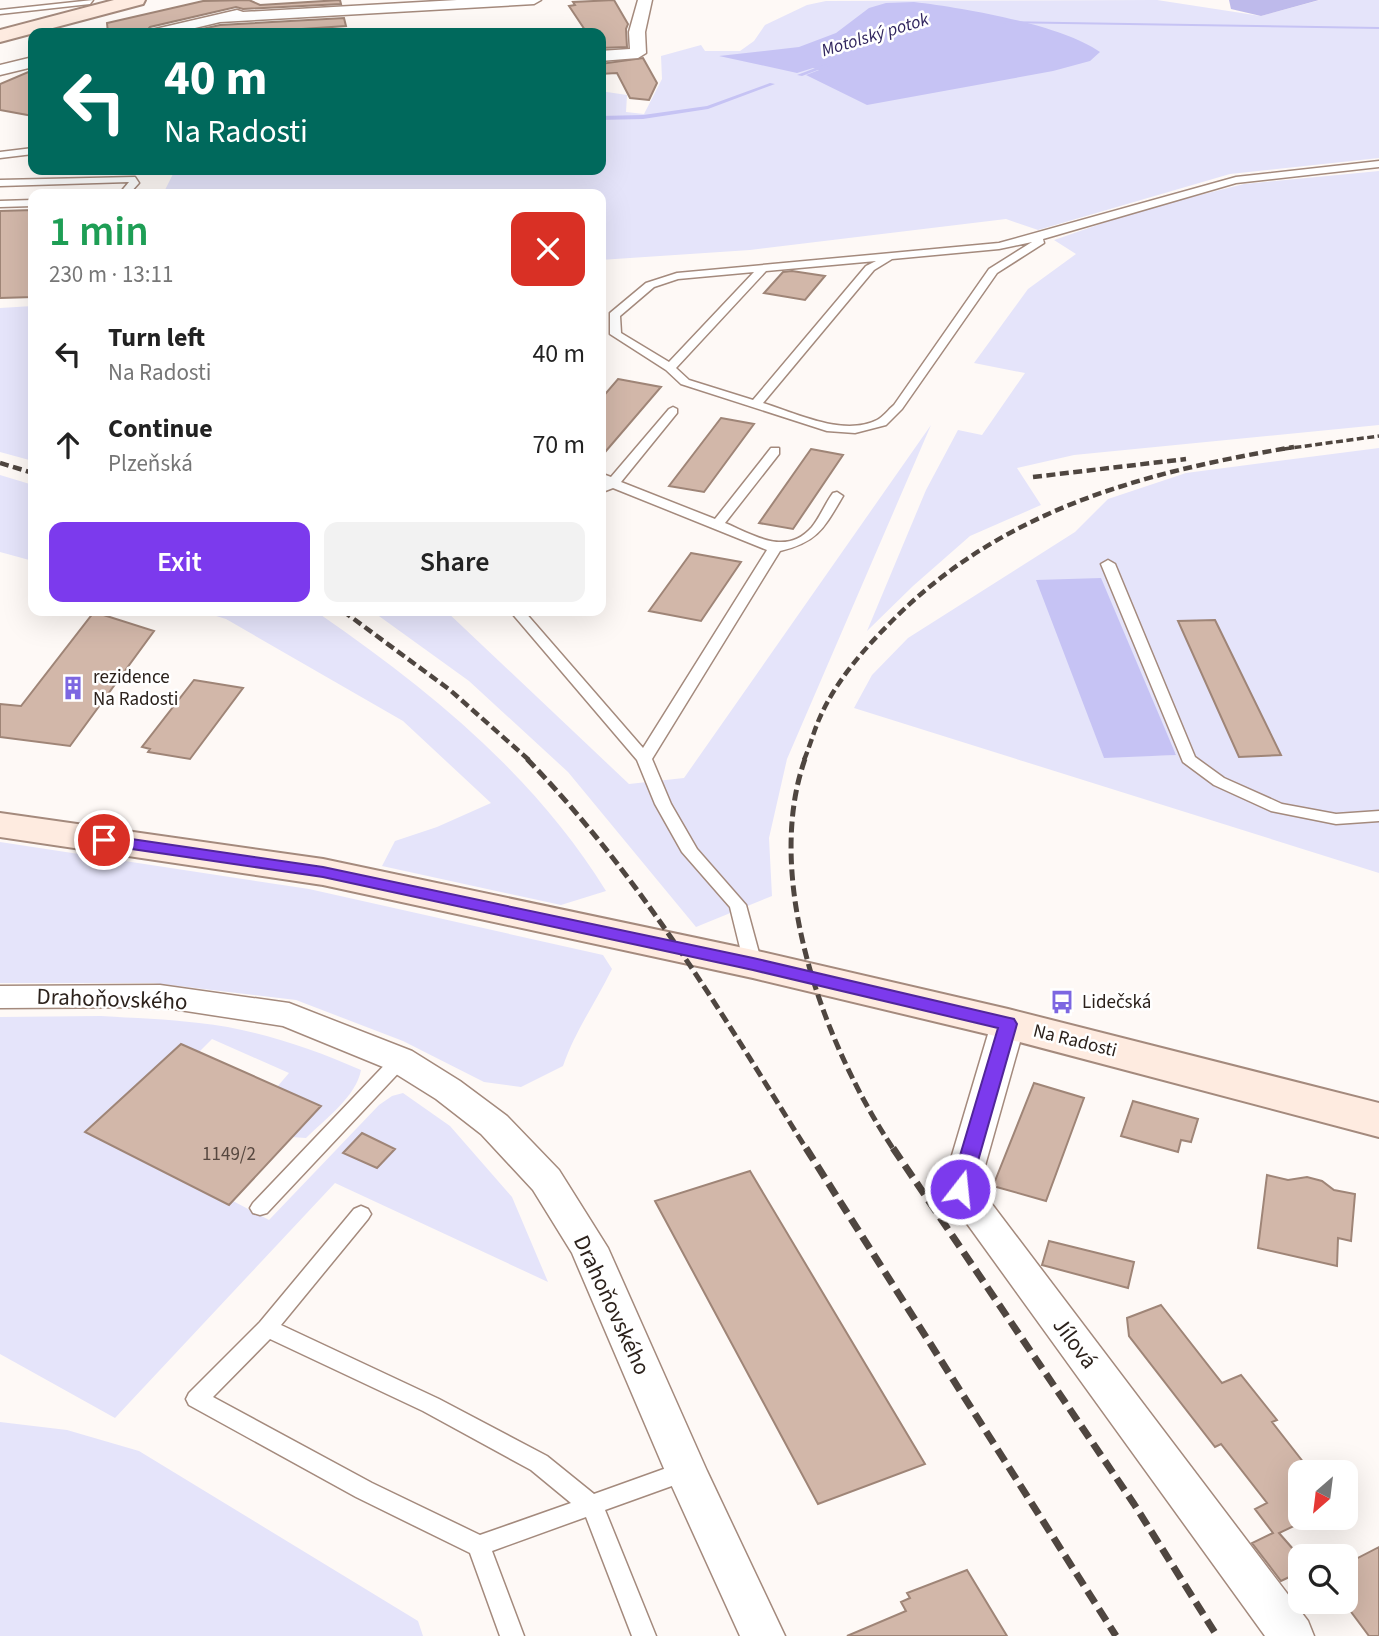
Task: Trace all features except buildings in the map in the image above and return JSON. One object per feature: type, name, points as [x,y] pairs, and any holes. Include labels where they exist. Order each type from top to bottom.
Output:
[{"type":"main road","points":[[30,28],[136,0]]},
{"type":"main road","points":[[0,25],[95,1]]},
{"type":"main road","points":[[0,36],[28,29]]},
{"type":"main road","name":"Na Radosti","points":[[0,825],[323,872],[753,964],[1008,1024],[1379,1120]]},
{"type":"street","points":[[177,28],[299,0]]},
{"type":"street","points":[[220,18],[534,0]]},
{"type":"street","points":[[606,56],[638,53],[637,33],[645,0]]},
{"type":"street","points":[[0,70],[28,63]]},
{"type":"street","points":[[0,78],[22,82]]},
{"type":"street","name":"Drahoňovského","points":[[0,997],[160,996],[289,1014],[400,1060],[448,1090],[494,1125],[546,1180],[589,1248],[763,1636]]},
{"type":"street","name":"Jílová","points":[[1008,1024],[960,1189],[1292,1636]]},
{"type":"lane","points":[[0,12],[95,1]]},
{"type":"lane","points":[[0,155],[28,152]]},
{"type":"lane","points":[[1048,236],[993,271],[898,407],[883,422],[855,429],[827,426],[685,382],[670,368],[616,334],[614,315],[650,285],[677,276],[999,246],[1048,236],[1171,197],[1238,180],[1379,164]]},
{"type":"lane","points":[[0,183],[132,179],[134,183],[129,189]]},
{"type":"lane","points":[[0,204],[21,182]]},
{"type":"lane","points":[[0,204],[28,203]]},
{"type":"lane","points":[[756,404],[870,268],[895,254]]},
{"type":"lane","points":[[670,368],[765,266]]},
{"type":"lane","points":[[606,481],[673,411]]},
{"type":"lane","points":[[718,525],[775,451]]},
{"type":"lane","points":[[606,484],[775,548],[802,543],[813,534],[836,496]]},
{"type":"lane","points":[[644,759],[775,548]]},
{"type":"lane","points":[[1108,564],[1188,759],[1207,776],[1249,796],[1299,812],[1336,820],[1379,816]]},
{"type":"lane","points":[[521,616],[644,759],[663,804],[690,852],[738,905],[753,964]]},
{"type":"lane","points":[[260,1208],[400,1060]]},
{"type":"lane","points":[[361,1214],[267,1328],[197,1399],[364,1490],[479,1546],[512,1636]]},
{"type":"lane","points":[[267,1328],[431,1405],[539,1463],[593,1507],[644,1636]]},
{"type":"lane","points":[[479,1546],[687,1471]]},
{"type":"shaded area","points":[[1157,0],[1261,16],[1320,0],[1379,0],[1379,158],[1230,174],[1038,230],[1006,219],[750,250],[606,260],[606,189],[166,189],[172,175],[606,175],[606,92],[627,95],[626,112],[644,114],[662,79],[661,56],[701,45],[705,51],[740,51],[754,41],[765,25],[807,5],[826,1]]},
{"type":"shaded area","points":[[1229,0],[1319,0],[1261,16],[1231,9]]},
{"type":"shaded area","points":[[1379,171],[1379,425],[1074,455],[1017,468],[1041,505],[970,536],[867,631],[926,490],[958,430],[982,435],[1025,373],[974,363],[1028,289],[1076,254],[1054,240],[1144,209],[1244,184]]},
{"type":"shaded area","points":[[28,306],[28,460],[0,452],[0,308]]},
{"type":"shaded area","points":[[931,425],[787,759],[769,838],[772,896],[696,927],[568,772],[469,681],[379,616],[451,616],[629,784],[684,778]]},
{"type":"shaded area","points":[[1379,448],[1379,873],[854,708],[872,675],[908,638],[1075,532],[1108,499],[1186,473]],"holes":[[[1037,580],[1176,754],[1175,755],[1104,757]],[[1215,620],[1281,754],[1281,755],[1239,757],[1178,622]]]},
{"type":"shaded area","points":[[0,475],[28,483],[28,560],[0,552]]},
{"type":"shaded area","points":[[216,616],[322,616],[362,644],[441,706],[514,774],[547,810],[606,891],[561,905],[382,866],[395,841],[437,827],[491,803],[403,721],[226,619]]},
{"type":"shaded area","points":[[0,842],[309,889],[603,955],[612,969],[563,1066],[521,1087],[484,1082],[403,1041],[296,1000],[153,983],[0,983]]},
{"type":"shaded area","points":[[101,1016],[175,1020],[220,1026],[282,1040],[361,1070],[346,1098],[306,1138],[291,1137],[321,1106],[277,1087],[289,1073],[212,1039],[199,1052],[181,1044],[85,1132],[229,1205],[233,1201],[269,1220],[379,1105],[392,1096],[403,1093],[450,1126],[512,1197],[548,1282],[335,1183],[115,1418],[0,1354],[0,1017]],"holes":[[[362,1134],[395,1148],[377,1168],[344,1153]]]},
{"type":"shaded area","points":[[0,1422],[67,1430],[139,1451],[418,1621],[423,1636],[0,1636]]},
{"type":"water","points":[[914,2],[958,8],[1036,25],[1061,33],[1100,52],[1090,61],[1053,71],[867,105],[806,75],[819,70],[813,68],[797,73],[719,56],[799,47],[836,33],[869,8],[886,3]]},
{"type":"water","points":[[1101,578],[1176,755],[1104,758],[1036,580]]},
{"type":"waterway","name":"Motolský potok","points":[[1002,22],[1379,28]]},
{"type":"waterway","name":"Motolský potok","points":[[800,75],[828,65]]},
{"type":"waterway","name":"Motolský potok","points":[[606,118],[643,117],[708,107],[772,84]]},
{"type":"railway","points":[[1284,449],[1379,436]]},
{"type":"railway","points":[[804,760],[827,702],[861,654],[934,583],[979,551],[1027,524],[1077,502],[1129,484],[1183,469],[1294,447]]},
{"type":"railway","points":[[1033,477],[1186,459]]},
{"type":"railway","points":[[0,463],[28,471]]},
{"type":"railway","points":[[350,616],[450,690],[529,760]]},
{"type":"railway","points":[[527,759],[568,804],[643,898],[711,997],[807,1150]]},
{"type":"railway","points":[[805,759],[794,806],[791,857],[796,909],[808,962],[845,1063],[894,1150]]},
{"type":"railway","points":[[806,1148],[1116,1636]]},
{"type":"railway","points":[[893,1148],[1134,1504],[1217,1636]]},
{"type":"place","name":"rezidence Na Radosti","points":[[73,688]]},
{"type":"place","name":"Lidečská","points":[[1062,1002]]},
{"type":"route","points":[[104,840],[323,872],[753,964],[1008,1024],[960,1189]]}]
